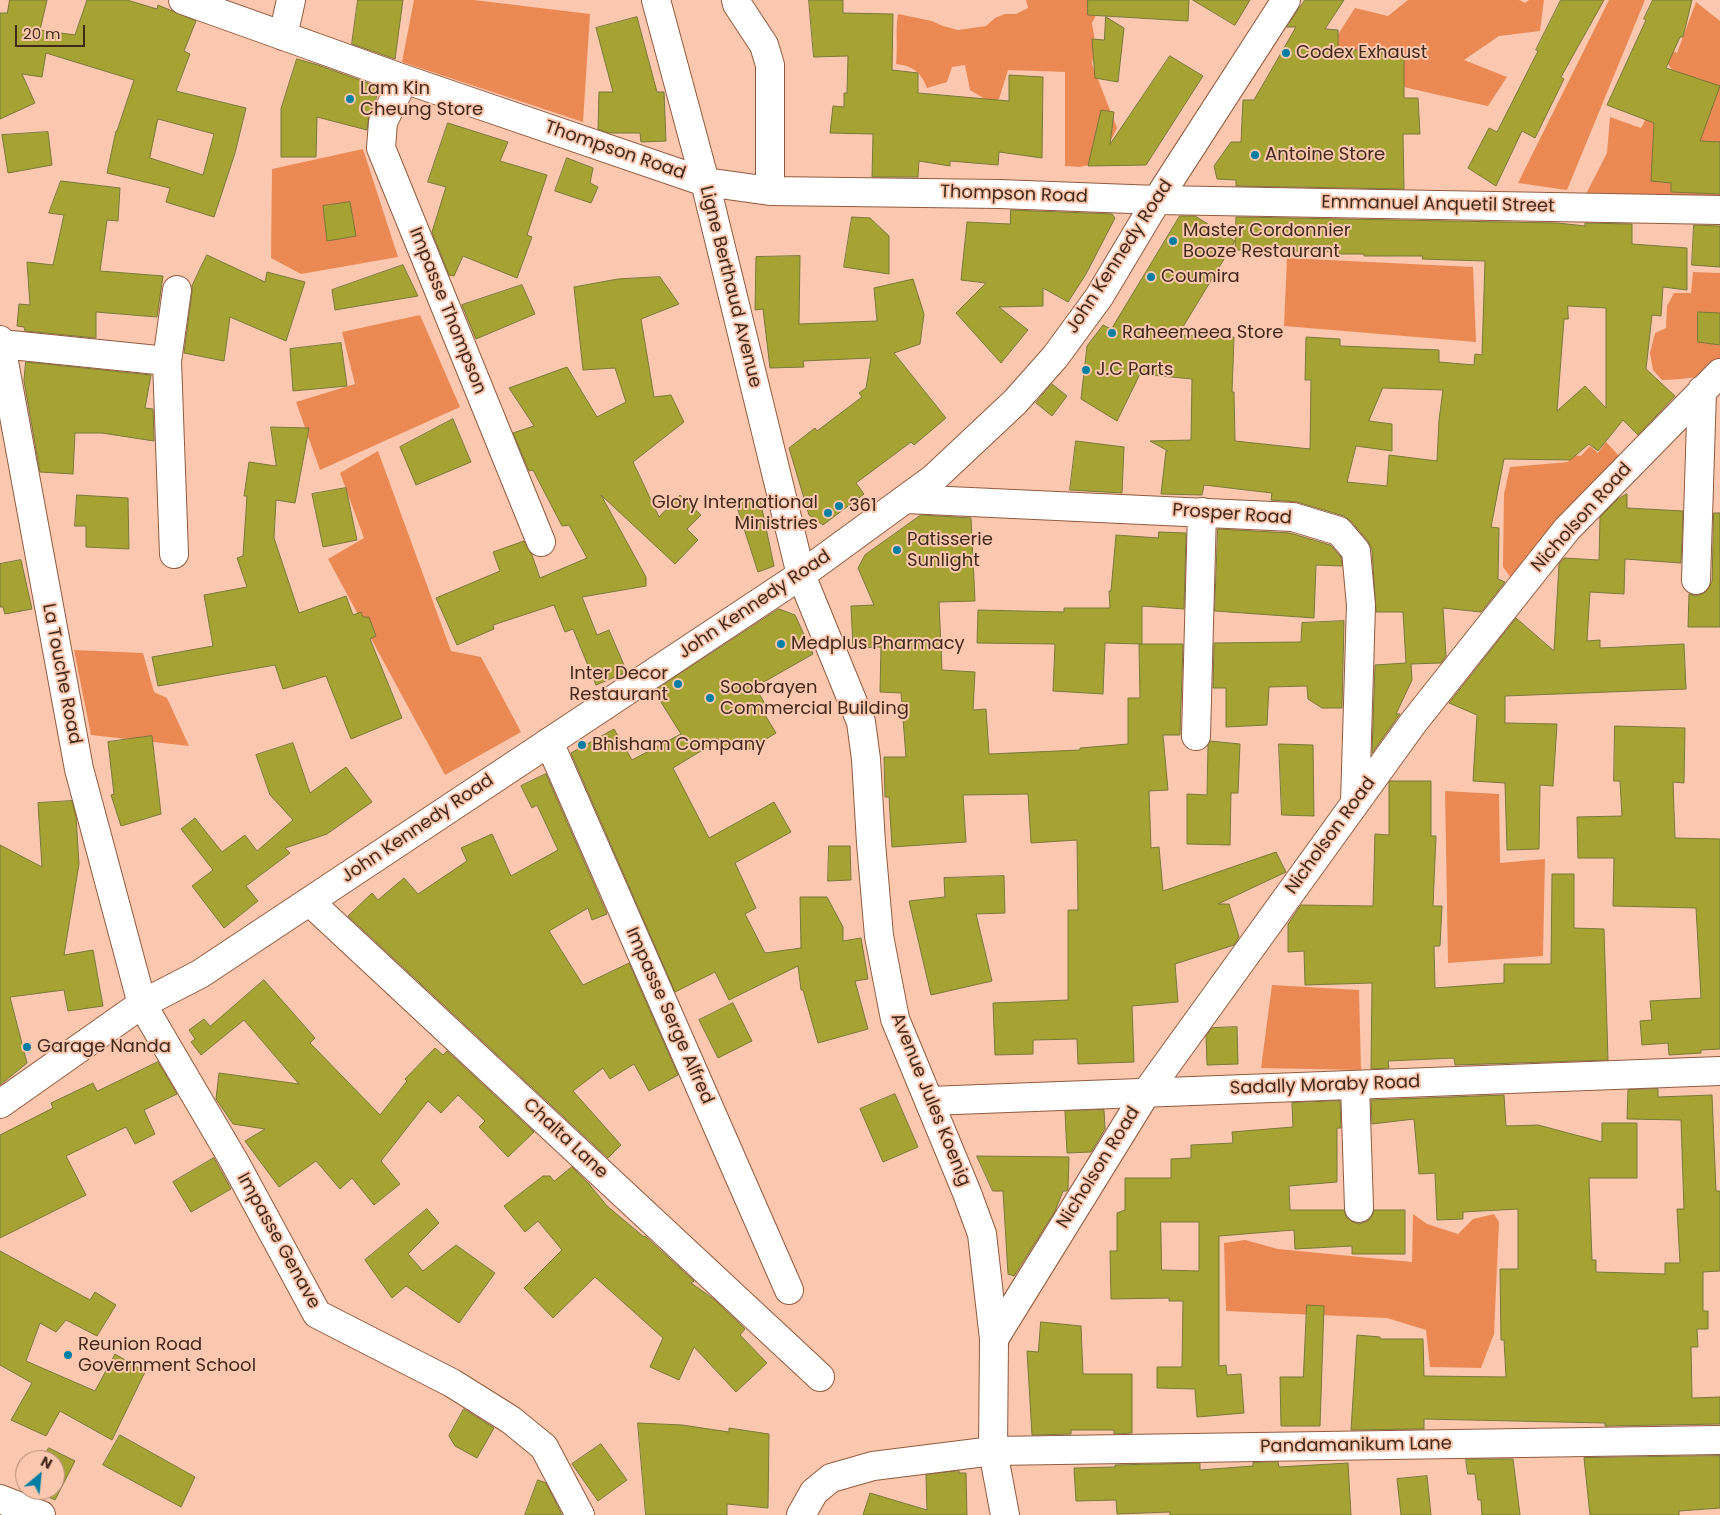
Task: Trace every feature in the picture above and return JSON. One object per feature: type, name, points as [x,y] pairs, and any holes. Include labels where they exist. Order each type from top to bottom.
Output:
[{"type":"street","name":"Thompson Road","points":[[183,0],[404,79],[705,182],[770,191],[999,194],[1157,200]]},
{"type":"street","points":[[283,36],[291,0]]},
{"type":"street","name":"Ligne Berthaud Avenue","points":[[656,0],[705,182],[801,575]]},
{"type":"street","points":[[736,0],[764,45],[770,65],[770,191]]},
{"type":"street","name":"John Kennedy Road","points":[[0,1104],[142,1004],[200,974],[801,575],[934,478],[1015,402],[1055,357],[1099,298],[1157,200],[1286,0]]},
{"type":"street","name":"Impasse Thompson","points":[[404,79],[383,122],[381,148],[541,542]]},
{"type":"street","name":"Emmanuel Anquetil Street","points":[[1157,200],[1720,210]]},
{"type":"street","points":[[174,554],[167,361],[176,290]]},
{"type":"street","points":[[0,342],[167,361]]},
{"type":"street","name":"La Touche Road","points":[[0,342],[79,768],[142,1004]]},
{"type":"street","points":[[1696,580],[1711,381]]},
{"type":"street","name":"Nicholson Road","points":[[994,1339],[1146,1093],[1413,723],[1567,529],[1711,381]]},
{"type":"street","name":"Prosper Road","points":[[906,499],[1293,517],[1339,531],[1356,551],[1360,605],[1355,803]]},
{"type":"street","points":[[1196,736],[1202,512]]},
{"type":"street","name":"Avenue Jules Koenig","points":[[801,575],[861,722],[866,759],[870,843],[879,936],[895,1019],[982,1234],[994,1339],[993,1451],[1005,1515]]},
{"type":"street","name":"Impasse Serge Alfred","points":[[549,742],[789,1290]]},
{"type":"street","name":"Chalta Lane","points":[[310,902],[820,1377]]},
{"type":"street","name":"Impasse Genave","points":[[142,1004],[234,1161],[317,1314],[452,1383],[511,1420],[544,1447],[580,1515]]},
{"type":"street","name":"Sadally Moraby Road","points":[[929,1101],[1720,1071]]},
{"type":"street","points":[[1354,1085],[1359,1208]]},
{"type":"street","points":[[317,1314],[360,1320],[428,1356],[525,1415],[552,1440],[596,1515]]},
{"type":"street","name":"Pandamanikum Lane","points":[[801,1515],[814,1492],[831,1478],[873,1466],[993,1451],[1720,1440]]},
{"type":"street","points":[[0,1499],[41,1515]]},
{"type":"shaded area","points":[[414,0],[474,0],[590,14],[583,122],[402,62]]},
{"type":"shaded area","points":[[1026,0],[1107,0],[1092,23],[1095,41],[1092,64],[1117,128],[1100,162],[1080,167],[1065,166],[1065,72],[1008,70],[999,99],[990,102],[970,90],[965,65],[952,67],[947,82],[927,88],[916,71],[907,66],[896,64],[898,14],[932,21],[958,30],[986,26],[995,18],[1005,14],[1016,14],[1028,8]]},
{"type":"shaded area","points":[[1408,0],[1519,0],[1525,3],[1529,0],[1544,0],[1540,31],[1499,36],[1464,60],[1507,77],[1488,106],[1331,71],[1337,36],[1355,8],[1388,16]]},
{"type":"shaded area","points":[[1609,0],[1645,0],[1567,190],[1518,183]]},
{"type":"shaded area","points":[[1696,2],[1720,21],[1720,196],[1584,198],[1607,153],[1610,117],[1641,128],[1672,70],[1653,40],[1677,53]]},
{"type":"shaded area","points":[[363,149],[398,257],[301,274],[271,258],[272,169]]},
{"type":"shaded area","points":[[1287,258],[1473,267],[1476,342],[1284,326]]},
{"type":"shaded area","points":[[1693,272],[1720,273],[1720,366],[1700,376],[1662,380],[1653,370],[1650,353],[1655,333],[1666,328],[1667,306],[1674,293],[1691,293]]},
{"type":"shaded area","points":[[420,315],[460,407],[320,470],[296,402],[355,384],[342,332]]},
{"type":"shaded area","points":[[1606,442],[1622,459],[1516,585],[1503,567],[1504,494],[1510,467],[1568,462],[1573,455],[1581,456],[1590,446],[1598,453]]},
{"type":"shaded area","points":[[378,451],[451,651],[481,657],[521,732],[445,775],[328,559],[364,538],[340,473]]},
{"type":"shaded area","points":[[74,650],[143,653],[154,692],[167,698],[189,746],[91,735]]},
{"type":"shaded area","points":[[1445,791],[1499,794],[1500,863],[1545,859],[1543,956],[1448,963]]},
{"type":"shaded area","points":[[1272,985],[1359,990],[1361,1070],[1261,1068]]},
{"type":"shaded area","points":[[1413,1214],[1427,1224],[1458,1234],[1473,1219],[1494,1214],[1499,1222],[1494,1334],[1481,1368],[1430,1367],[1426,1330],[1387,1318],[1226,1311],[1224,1243],[1245,1240],[1278,1249],[1412,1262]]},
{"type":"building","points":[[10,0],[47,0],[40,30],[75,35],[87,0],[127,0],[157,9],[158,5],[196,21],[184,51],[190,54],[176,91],[246,108],[235,153],[214,217],[166,202],[170,188],[107,173],[116,131],[134,80],[46,53],[42,77],[22,74],[35,103],[0,119],[0,13],[7,13]],"holes":[[[158,119],[214,134],[203,175],[150,158]]]},
{"type":"building","points":[[358,0],[403,0],[395,59],[352,44]]},
{"type":"building","points":[[809,0],[843,0],[843,13],[893,14],[892,70],[918,73],[918,93],[1009,101],[1009,75],[1043,77],[1042,158],[999,152],[998,165],[950,161],[950,166],[919,161],[918,177],[872,177],[873,134],[830,133],[833,106],[844,107],[844,93],[847,93],[848,56],[814,57]]},
{"type":"building","points":[[1088,0],[1189,0],[1188,21],[1088,15]]},
{"type":"building","points":[[1193,0],[1250,0],[1235,25]]},
{"type":"building","points":[[1305,0],[1344,0],[1325,29],[1338,30],[1338,48],[1404,55],[1404,98],[1418,98],[1420,134],[1403,134],[1404,189],[1236,186],[1236,180],[1217,179],[1214,166],[1231,142],[1241,142],[1243,100],[1254,100],[1296,27],[1287,27]]},
{"type":"building","points":[[1561,0],[1604,0],[1561,77],[1564,79],[1535,138],[1522,131],[1496,186],[1468,168],[1489,128],[1497,132],[1538,51],[1536,50]]},
{"type":"building","points":[[1653,0],[1692,0],[1683,37],[1680,37],[1666,68],[1720,86],[1700,141],[1720,142],[1720,194],[1671,192],[1671,183],[1651,181],[1654,123],[1607,105],[1646,20],[1644,19]]},
{"type":"building","points":[[637,17],[657,92],[664,92],[666,141],[641,142],[640,133],[609,133],[598,129],[599,92],[613,92],[596,28]]},
{"type":"building","points":[[1106,17],[1124,28],[1118,82],[1095,78],[1092,39],[1104,40]]},
{"type":"building","points":[[1170,56],[1203,76],[1146,165],[1088,166],[1101,110],[1114,112],[1110,144]]},
{"type":"building","points":[[297,59],[379,87],[375,103],[369,115],[367,130],[317,117],[316,157],[281,157],[281,109]]},
{"type":"building","points":[[448,123],[508,142],[500,161],[547,175],[527,235],[532,237],[517,278],[463,256],[454,276],[449,275],[432,232],[446,187],[428,182]]},
{"type":"building","points":[[48,132],[52,165],[8,173],[2,135]]},
{"type":"building","points":[[567,158],[593,168],[590,183],[598,187],[591,203],[555,191]]},
{"type":"building","points":[[61,181],[120,188],[118,221],[107,220],[100,271],[163,276],[157,317],[96,312],[96,338],[25,331],[24,327],[17,326],[19,304],[30,305],[27,262],[53,265],[64,215],[49,213]]},
{"type":"building","points":[[350,202],[356,236],[327,241],[323,206]]},
{"type":"building","points":[[1011,210],[1112,214],[1115,218],[1086,274],[1068,302],[1043,288],[1043,306],[999,307],[1028,330],[1001,363],[956,313],[986,283],[961,280],[967,222],[1010,224]]},
{"type":"building","points":[[1180,216],[1195,216],[1235,241],[1178,335],[1234,337],[1232,392],[1234,392],[1235,441],[1310,449],[1311,380],[1305,380],[1306,337],[1340,339],[1340,346],[1439,350],[1439,362],[1474,365],[1475,354],[1482,355],[1485,261],[1422,259],[1423,256],[1364,256],[1364,254],[1339,254],[1339,252],[1235,250],[1236,217],[1558,223],[1585,226],[1585,223],[1632,224],[1632,244],[1687,248],[1687,290],[1663,287],[1661,316],[1652,315],[1646,369],[1675,396],[1638,435],[1623,420],[1598,451],[1589,444],[1570,460],[1504,459],[1491,527],[1499,528],[1498,579],[1505,582],[1481,612],[1443,608],[1446,656],[1441,663],[1411,664],[1412,680],[1396,714],[1400,714],[1372,753],[1375,665],[1406,663],[1403,612],[1376,612],[1372,550],[1368,541],[1351,521],[1344,516],[1297,502],[1271,500],[1272,493],[1204,485],[1202,495],[1161,494],[1166,451],[1168,451],[1150,441],[1191,440],[1192,379],[1140,374],[1117,421],[1081,399],[1087,346],[1103,325],[1111,329]],"holes":[[[1568,306],[1606,308],[1606,408],[1585,386],[1557,411],[1564,319],[1568,319]],[[1383,388],[1443,390],[1437,461],[1389,455],[1387,486],[1347,482],[1356,446],[1392,451],[1392,424],[1369,421]]]},
{"type":"building","points":[[852,217],[870,218],[889,236],[889,274],[844,267]]},
{"type":"building","points":[[1694,225],[1720,226],[1720,267],[1692,265]]},
{"type":"building","points":[[207,255],[265,282],[267,272],[305,282],[286,341],[230,317],[224,361],[184,353],[192,286]]},
{"type":"building","points":[[800,256],[799,324],[877,321],[874,288],[913,279],[924,314],[920,344],[894,353],[946,418],[914,445],[911,442],[856,483],[864,494],[823,525],[809,515],[789,448],[815,428],[817,431],[862,397],[859,393],[866,388],[871,358],[803,361],[804,367],[770,368],[763,309],[755,310],[756,257]]},
{"type":"building","points":[[403,265],[418,296],[335,310],[332,290]]},
{"type":"building","points":[[660,277],[679,304],[641,319],[654,397],[671,395],[684,422],[633,462],[659,517],[680,495],[701,515],[687,529],[698,540],[675,564],[601,495],[646,577],[646,586],[582,597],[597,635],[609,630],[627,672],[596,685],[573,629],[565,632],[554,605],[493,625],[494,629],[457,645],[436,598],[500,571],[493,552],[524,541],[532,555],[540,578],[587,558],[569,525],[562,526],[533,470],[529,471],[513,433],[534,426],[509,388],[567,367],[597,417],[626,402],[615,368],[583,370],[574,287],[618,279]]},
{"type":"building","points":[[522,285],[535,314],[476,339],[462,305]]},
{"type":"building","points":[[1698,312],[1720,313],[1720,345],[1698,342]]},
{"type":"building","points":[[341,343],[347,386],[293,391],[290,349]]},
{"type":"building","points":[[26,362],[151,375],[145,408],[153,409],[154,441],[102,433],[75,433],[73,474],[40,472],[24,381]]},
{"type":"building","points":[[1052,384],[1067,396],[1052,416],[1036,403]]},
{"type":"building","points":[[453,419],[471,462],[416,485],[400,447]]},
{"type":"building","points":[[271,427],[309,428],[295,503],[276,500],[274,538],[299,613],[346,596],[353,615],[361,612],[363,617],[369,617],[376,636],[370,639],[402,718],[351,739],[326,676],[283,689],[275,665],[158,686],[152,657],[213,646],[204,595],[247,587],[237,558],[243,556],[247,496],[244,496],[249,462],[276,466]]},
{"type":"building","points":[[1076,441],[1124,447],[1122,493],[1070,490]]},
{"type":"building","points":[[346,488],[357,540],[323,547],[312,494]]},
{"type":"building","points":[[1627,494],[1627,508],[1683,511],[1681,563],[1625,559],[1624,594],[1590,592],[1587,641],[1600,640],[1600,648],[1684,644],[1686,689],[1505,696],[1505,723],[1557,724],[1553,786],[1540,785],[1539,849],[1507,850],[1505,783],[1473,781],[1477,715],[1449,703],[1516,618],[1554,651],[1559,564],[1564,558],[1599,560],[1600,517],[1618,499]]},
{"type":"building","points":[[77,495],[128,498],[129,549],[86,547],[86,526],[75,526]]},
{"type":"building","points":[[760,499],[774,566],[758,572],[736,504]]},
{"type":"building","points":[[1714,513],[1720,513],[1720,627],[1688,627],[1689,594],[1696,596],[1704,593],[1712,581]]},
{"type":"building","points":[[921,515],[971,518],[975,601],[939,602],[942,670],[975,672],[973,710],[986,709],[989,754],[1080,750],[1080,748],[1128,744],[1128,698],[1140,698],[1139,644],[1183,644],[1180,735],[1163,735],[1168,790],[1149,791],[1151,848],[1159,847],[1163,891],[1276,852],[1286,872],[1218,904],[1229,904],[1239,937],[1234,945],[1175,964],[1178,1002],[1132,1006],[1134,1062],[1078,1064],[1077,1039],[1033,1040],[1033,1054],[995,1055],[993,1003],[1068,1000],[1068,910],[1078,910],[1077,840],[1031,843],[1028,794],[963,795],[966,842],[892,847],[889,797],[885,797],[884,757],[906,757],[901,693],[880,692],[881,647],[853,648],[851,606],[874,605],[858,568],[865,555]]},
{"type":"building","points":[[1218,529],[1290,533],[1330,545],[1341,557],[1342,566],[1316,565],[1314,618],[1215,611]]},
{"type":"building","points":[[1159,532],[1186,533],[1184,609],[1142,606],[1142,644],[1105,643],[1103,694],[1053,691],[1055,644],[977,643],[978,610],[1064,612],[1064,608],[1110,608],[1109,591],[1111,591],[1116,535],[1158,538]]},
{"type":"building","points":[[21,560],[32,609],[5,614],[3,607],[0,607],[0,564]]},
{"type":"building","points":[[779,609],[795,615],[813,654],[755,687],[767,707],[762,710],[776,733],[748,750],[741,740],[720,753],[714,743],[673,768],[709,838],[774,802],[791,832],[735,863],[756,908],[745,914],[765,953],[801,948],[800,897],[827,897],[843,927],[843,941],[861,938],[868,979],[855,981],[868,1029],[818,1043],[803,990],[801,990],[798,966],[729,1000],[715,972],[675,992],[571,753],[614,729],[632,760],[681,734],[654,691]]},
{"type":"building","points":[[1344,621],[1342,708],[1322,708],[1308,699],[1307,686],[1269,687],[1267,725],[1226,727],[1226,688],[1213,688],[1214,643],[1301,642],[1302,623]]},
{"type":"building","points":[[1615,726],[1685,728],[1684,783],[1673,782],[1675,838],[1720,839],[1720,1049],[1701,1050],[1701,1053],[1669,1055],[1668,1043],[1642,1045],[1640,1021],[1652,1020],[1650,1001],[1701,998],[1696,908],[1613,906],[1614,858],[1578,858],[1577,817],[1622,816],[1620,781],[1614,781]]},
{"type":"building","points":[[152,736],[161,814],[121,826],[111,795],[114,794],[108,742]]},
{"type":"building","points":[[1210,741],[1240,744],[1238,793],[1231,793],[1230,845],[1187,844],[1187,794],[1207,795],[1208,746]]},
{"type":"building","points":[[293,743],[310,793],[346,767],[372,802],[327,834],[285,848],[290,853],[246,886],[258,901],[224,928],[192,886],[213,870],[181,829],[195,818],[222,852],[245,835],[257,851],[293,820],[270,795],[256,755]]},
{"type":"building","points":[[1279,744],[1313,745],[1314,816],[1282,815]]},
{"type":"building","points":[[546,774],[607,914],[592,920],[588,908],[549,931],[583,985],[629,963],[678,1075],[649,1091],[634,1064],[610,1079],[603,1068],[573,1091],[621,1145],[608,1158],[348,916],[372,893],[378,900],[404,878],[418,894],[467,861],[461,848],[492,834],[511,876],[558,850],[537,805],[532,808],[521,786]]},
{"type":"building","points":[[1390,781],[1431,781],[1431,836],[1436,836],[1433,906],[1442,906],[1440,946],[1434,946],[1435,988],[1504,983],[1504,964],[1551,964],[1552,874],[1574,874],[1574,928],[1604,929],[1608,1060],[1455,1065],[1454,1058],[1388,1061],[1389,1068],[1371,1069],[1372,983],[1305,985],[1304,951],[1288,952],[1288,924],[1301,905],[1373,906],[1375,834],[1389,835]]},
{"type":"building","points":[[72,801],[76,817],[79,864],[64,955],[93,950],[103,1006],[68,1011],[64,990],[10,997],[27,1063],[0,1085],[0,845],[42,867],[38,803]]},
{"type":"building","points":[[829,846],[850,846],[851,880],[828,881]]},
{"type":"building","points":[[1004,876],[1005,913],[976,914],[992,981],[931,995],[909,901],[945,897],[944,878]]},
{"type":"building","points":[[264,980],[315,1038],[310,1043],[380,1115],[407,1081],[405,1079],[435,1048],[443,1055],[447,1051],[534,1132],[508,1157],[479,1127],[485,1121],[458,1095],[441,1113],[428,1101],[381,1161],[400,1184],[374,1205],[352,1178],[340,1189],[316,1161],[279,1187],[245,1141],[265,1129],[233,1124],[216,1099],[219,1073],[299,1084],[244,1020],[201,1055],[191,1042],[195,1039],[189,1030],[204,1019],[210,1026]]},
{"type":"building","points":[[733,1003],[752,1041],[718,1058],[699,1020]]},
{"type":"building","points":[[1237,1027],[1238,1064],[1207,1065],[1206,1036],[1212,1028]]},
{"type":"building","points":[[158,1062],[177,1094],[144,1110],[155,1134],[135,1144],[126,1127],[66,1156],[86,1195],[0,1238],[0,1135],[53,1108],[51,1103],[93,1083],[97,1091]]},
{"type":"building","points":[[1658,1089],[1658,1097],[1712,1095],[1716,1191],[1720,1191],[1720,1271],[1703,1272],[1703,1311],[1708,1311],[1708,1329],[1697,1329],[1698,1347],[1691,1347],[1692,1398],[1720,1397],[1720,1424],[1605,1426],[1605,1423],[1424,1419],[1424,1429],[1351,1430],[1357,1335],[1380,1337],[1380,1339],[1423,1339],[1424,1376],[1506,1377],[1504,1340],[1501,1340],[1500,1269],[1518,1269],[1518,1209],[1463,1212],[1463,1219],[1437,1220],[1435,1173],[1419,1174],[1414,1119],[1372,1124],[1371,1100],[1504,1095],[1506,1126],[1538,1125],[1602,1142],[1602,1123],[1637,1123],[1637,1178],[1589,1178],[1592,1260],[1596,1260],[1596,1272],[1665,1274],[1665,1263],[1680,1263],[1677,1209],[1684,1209],[1681,1120],[1627,1119],[1628,1090]]},
{"type":"building","points":[[895,1094],[918,1147],[883,1162],[860,1109]]},
{"type":"building","points":[[1340,1101],[1341,1128],[1337,1128],[1337,1182],[1289,1186],[1290,1210],[1344,1210],[1346,1217],[1359,1224],[1368,1221],[1374,1210],[1405,1210],[1405,1254],[1352,1254],[1352,1246],[1295,1249],[1294,1230],[1219,1236],[1219,1366],[1226,1365],[1227,1375],[1241,1374],[1244,1413],[1197,1417],[1195,1389],[1157,1388],[1157,1367],[1182,1367],[1183,1301],[1169,1301],[1169,1298],[1111,1299],[1110,1251],[1117,1251],[1117,1213],[1125,1210],[1125,1178],[1171,1178],[1171,1159],[1191,1158],[1191,1145],[1233,1143],[1232,1132],[1293,1127],[1292,1103]],"holes":[[[1161,1222],[1199,1222],[1199,1271],[1162,1270]]]},
{"type":"building","points":[[1104,1110],[1105,1129],[1091,1152],[1067,1153],[1065,1111]]},
{"type":"building","points":[[977,1156],[1069,1157],[1068,1189],[1063,1191],[1055,1211],[1014,1276],[1008,1274],[1003,1191],[993,1191]]},
{"type":"building","points":[[214,1158],[231,1189],[191,1212],[173,1182]]},
{"type":"building","points":[[572,1167],[607,1206],[645,1236],[694,1281],[691,1283],[715,1300],[745,1329],[740,1335],[767,1363],[736,1392],[694,1347],[679,1380],[650,1367],[663,1338],[595,1277],[553,1318],[524,1288],[562,1250],[538,1221],[525,1232],[504,1206],[543,1176],[550,1176],[554,1181]]},
{"type":"building","points":[[427,1209],[439,1223],[408,1254],[423,1271],[456,1245],[495,1273],[459,1323],[406,1286],[392,1298],[365,1260]]},
{"type":"building","points":[[0,1251],[90,1300],[95,1292],[116,1305],[97,1336],[66,1320],[56,1332],[40,1323],[26,1361],[95,1391],[115,1354],[145,1372],[112,1440],[60,1411],[46,1436],[11,1420],[32,1383],[0,1365]]},
{"type":"building","points":[[1307,1305],[1324,1306],[1320,1426],[1281,1426],[1280,1377],[1303,1377]]},
{"type":"building","points":[[1041,1322],[1081,1326],[1083,1374],[1132,1374],[1132,1433],[1114,1434],[1114,1430],[1071,1430],[1071,1434],[1032,1435],[1027,1351],[1038,1352]]},
{"type":"building","points":[[464,1409],[494,1428],[477,1458],[455,1446],[449,1436]]},
{"type":"building","points":[[638,1423],[682,1425],[729,1432],[729,1428],[769,1434],[768,1508],[727,1504],[727,1515],[646,1515]]},
{"type":"building","points":[[120,1435],[195,1477],[181,1507],[103,1465]]},
{"type":"building","points":[[601,1444],[627,1480],[598,1501],[572,1464]]},
{"type":"building","points":[[65,1456],[75,1461],[65,1480]]},
{"type":"building","points":[[1720,1456],[1720,1508],[1679,1511],[1679,1515],[1590,1515],[1584,1458]]},
{"type":"building","points":[[1466,1459],[1513,1459],[1520,1515],[1482,1515],[1481,1500],[1478,1500],[1475,1474],[1468,1474]]},
{"type":"building","points":[[1278,1462],[1279,1467],[1348,1463],[1351,1515],[1170,1515],[1170,1512],[1117,1514],[1116,1500],[1076,1501],[1074,1468],[1200,1463],[1200,1470],[1253,1466],[1253,1463]]},
{"type":"building","points":[[959,1471],[959,1473],[966,1473],[967,1515],[863,1515],[870,1493],[927,1510],[926,1475]]},
{"type":"building","points":[[1427,1476],[1431,1515],[1401,1515],[1397,1479]]},
{"type":"building","points":[[538,1480],[546,1483],[562,1515],[525,1515]]},
{"type":"place","name":"Codex Exhaust","points":[[1286,53]]},
{"type":"place","name":"Lam Kin Cheung Store","points":[[350,99]]},
{"type":"place","name":"Antoine Store","points":[[1255,155]]},
{"type":"place","name":"Master Cordonnier Booze Restaurant","points":[[1173,241]]},
{"type":"place","name":"Coumira","points":[[1151,277]]},
{"type":"place","name":"Raheemeea Store","points":[[1112,333]]},
{"type":"place","name":"J.C Parts","points":[[1086,370]]},
{"type":"place","name":"361","points":[[839,506]]},
{"type":"place","name":"Glory International Ministries","points":[[828,513]]},
{"type":"place","name":"Patisserie Sunlight","points":[[897,550]]},
{"type":"place","name":"Medplus Pharmacy","points":[[781,644]]},
{"type":"place","name":"Inter Decor Restaurant","points":[[678,684]]},
{"type":"place","name":"Soobrayen Commercial Building","points":[[710,698]]},
{"type":"place","name":"Bhisham Company","points":[[582,745]]},
{"type":"place","name":"Garage Nanda","points":[[27,1047]]},
{"type":"place","name":"Reunion Road Government School","points":[[68,1355]]}]
